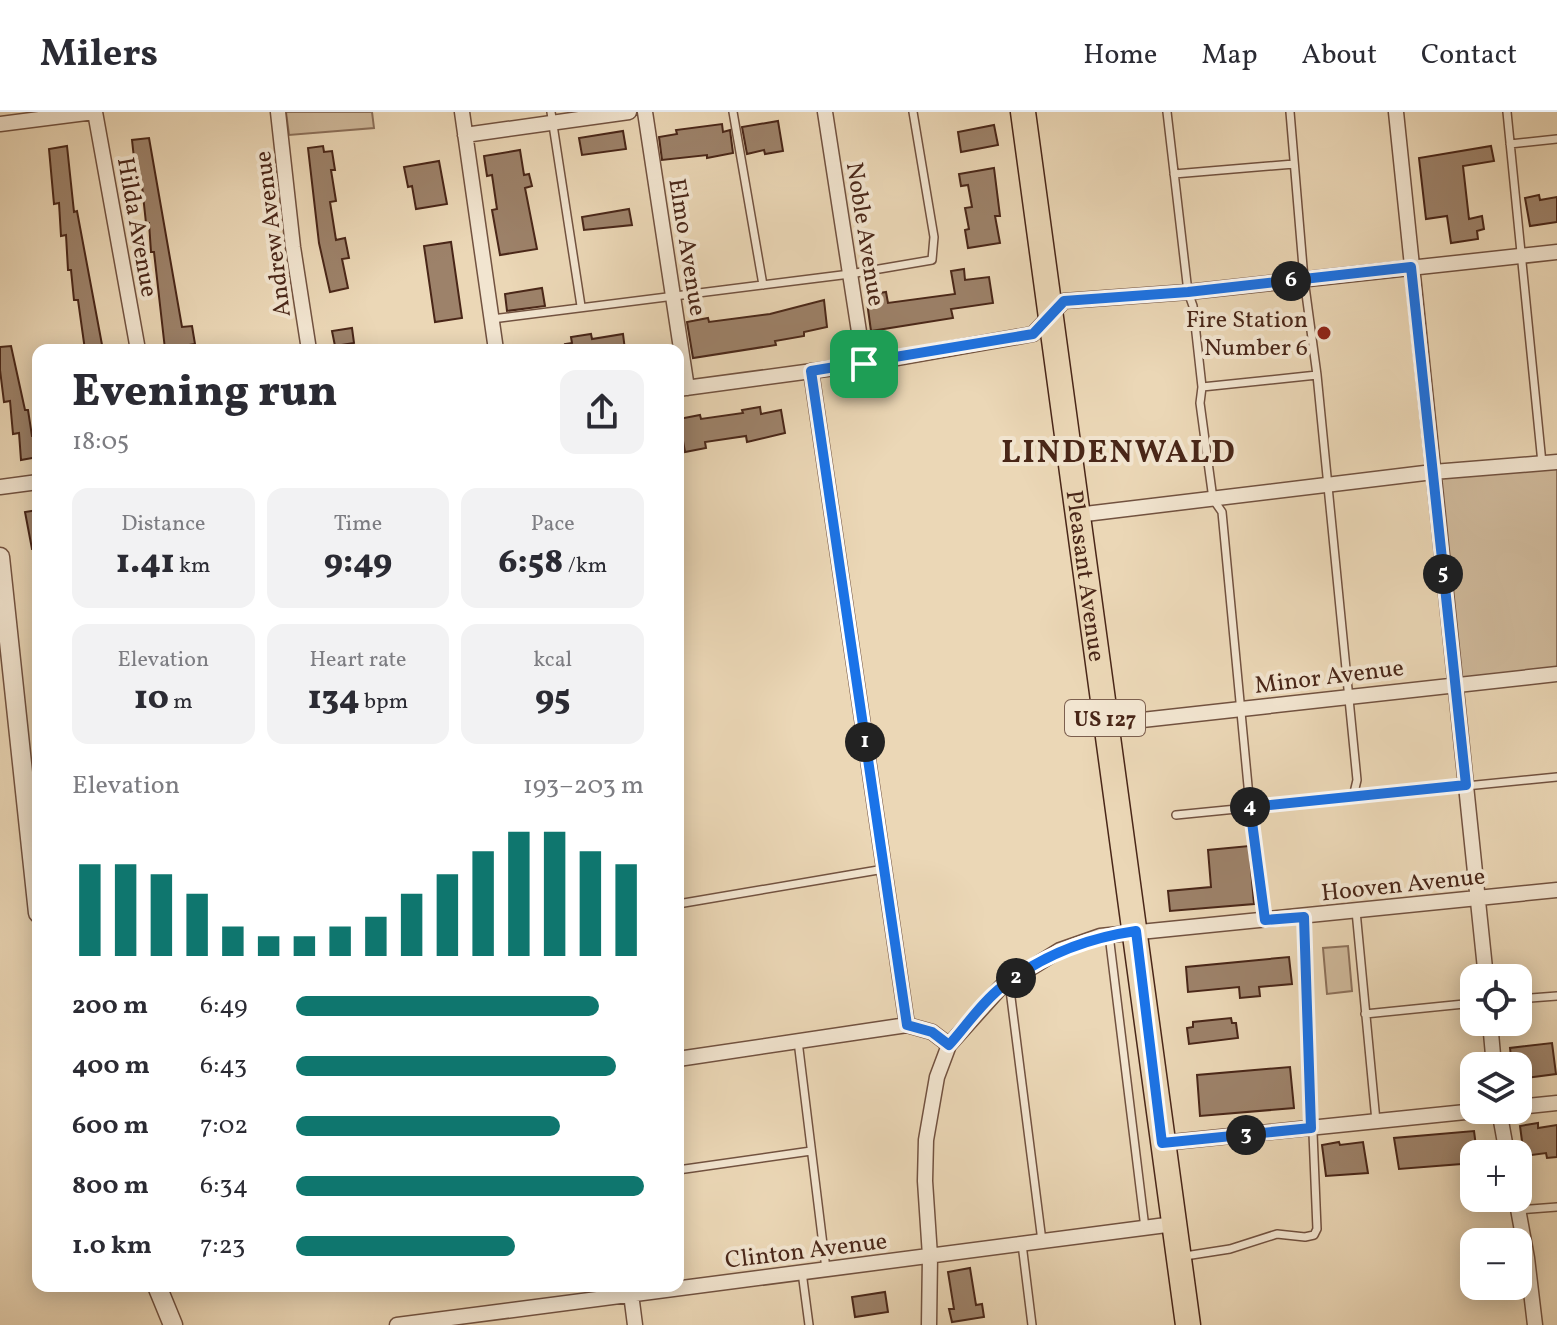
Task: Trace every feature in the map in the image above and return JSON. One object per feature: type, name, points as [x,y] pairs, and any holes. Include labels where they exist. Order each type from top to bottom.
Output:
[{"type":"main road","name":"Pleasant Avenue","points":[[1023,112],[1188,1325]]},
{"type":"street","points":[[0,124],[94,112]]},
{"type":"street","name":"Hilda Avenue","points":[[94,112],[137,344]]},
{"type":"street","name":"Andrew Avenue","points":[[278,112],[293,247],[308,344]]},
{"type":"street","points":[[462,112],[495,344]]},
{"type":"street","points":[[465,135],[552,117],[629,112]]},
{"type":"street","name":"Elmo Avenue","points":[[645,112],[678,344]]},
{"type":"street","name":"Noble Avenue","points":[[825,112],[864,364]]},
{"type":"street","points":[[1396,112],[1485,964]]},
{"type":"street","points":[[684,389],[864,364],[1033,334],[1064,301],[1188,292],[1557,252]]},
{"type":"street","points":[[811,371],[907,1025]]},
{"type":"street","points":[[1077,515],[1433,472],[1550,462]]},
{"type":"street","points":[[0,487],[32,483]]},
{"type":"street","points":[[0,557],[32,857]]},
{"type":"street","name":"Minor Avenue","points":[[1106,724],[1557,674]]},
{"type":"street","name":"Hooven Avenue","points":[[949,1045],[1002,986],[1060,950],[1109,935],[1557,890]]},
{"type":"street","points":[[684,1058],[907,1025],[932,1032],[949,1045],[937,1077],[926,1140],[929,1325]]},
{"type":"street","points":[[1532,1106],[1557,1103]]},
{"type":"street","points":[[1162,1143],[1460,1113]]},
{"type":"street","points":[[1518,1212],[1535,1325]]},
{"type":"street","name":"Clinton Avenue","points":[[684,1284],[1174,1224]]},
{"type":"street","points":[[159,1292],[173,1325]]},
{"type":"street","name":"Clinton Avenue","points":[[397,1325],[617,1292]]},
{"type":"street","points":[[630,1292],[635,1325]]},
{"type":"lane","points":[[733,112],[763,285]]},
{"type":"lane","points":[[492,319],[850,274],[932,260],[934,237],[913,112]]},
{"type":"lane","points":[[1167,112],[1188,292],[1193,306],[1202,387],[1200,403],[1213,499],[1222,512],[1250,807],[1265,920]]},
{"type":"lane","points":[[1290,112],[1304,279],[1317,375],[1357,780],[1353,797]]},
{"type":"lane","points":[[1507,112],[1522,255],[1550,462]]},
{"type":"lane","points":[[552,117],[581,306]]},
{"type":"lane","points":[[1510,144],[1557,139]]},
{"type":"lane","points":[[1174,174],[1294,164]]},
{"type":"lane","points":[[1202,387],[1317,375]]},
{"type":"lane","points":[[1176,815],[1557,777]]},
{"type":"lane","points":[[684,903],[884,869]]},
{"type":"lane","points":[[1356,911],[1376,1121]]},
{"type":"lane","points":[[1178,1257],[1230,1249],[1277,1234],[1314,1235],[1318,1213],[1311,1128],[1304,917]]},
{"type":"lane","points":[[1109,935],[1145,1228]]},
{"type":"lane","points":[[1009,982],[1042,1241]]},
{"type":"lane","points":[[1532,998],[1557,996]]},
{"type":"lane","points":[[1365,1014],[1460,1004]]},
{"type":"lane","points":[[798,1041],[826,1269]]},
{"type":"lane","points":[[684,1169],[811,1151]]},
{"type":"lane","points":[[1532,1205],[1557,1207]]},
{"type":"lane","points":[[1022,1244],[1032,1325]]},
{"type":"lane","points":[[802,1272],[809,1325]]},
{"type":"shaded area","points":[[286,112],[372,112],[374,128],[289,135]]},
{"type":"shaded area","points":[[1557,462],[1557,674],[1455,684],[1433,472]]},
{"type":"shaded area","points":[[1348,946],[1352,991],[1327,994],[1323,948]]},
{"type":"building","points":[[778,121],[783,151],[765,154],[764,150],[747,154],[742,127]]},
{"type":"building","points":[[722,124],[723,132],[730,130],[733,153],[707,158],[707,155],[662,160],[659,137],[677,134],[676,130]]},
{"type":"building","points":[[994,125],[998,145],[961,152],[958,132]]},
{"type":"building","points":[[623,131],[626,149],[582,155],[579,138]]},
{"type":"building","points":[[149,138],[182,327],[192,326],[195,344],[164,344],[154,252],[151,252],[142,186],[137,186],[132,140]]},
{"type":"building","points":[[67,146],[74,212],[77,211],[102,344],[84,344],[78,300],[74,300],[71,270],[68,270],[66,235],[61,236],[59,203],[54,204],[49,149]]},
{"type":"building","points":[[323,146],[324,152],[332,151],[335,170],[331,170],[336,201],[330,202],[336,240],[345,238],[349,258],[342,259],[348,288],[330,292],[319,243],[308,148]]},
{"type":"building","points":[[1491,146],[1494,161],[1463,166],[1469,219],[1482,216],[1484,229],[1477,231],[1478,239],[1451,243],[1447,216],[1426,219],[1419,158]]},
{"type":"building","points":[[520,150],[524,175],[529,174],[532,186],[525,188],[537,249],[500,255],[492,210],[497,209],[492,175],[487,176],[484,156]]},
{"type":"building","points":[[439,161],[447,204],[416,209],[412,186],[408,187],[404,167]]},
{"type":"building","points":[[994,168],[1000,216],[995,216],[1000,243],[968,248],[965,230],[969,229],[965,208],[972,207],[968,185],[961,186],[959,174]]},
{"type":"building","points":[[1539,195],[1540,200],[1557,197],[1557,222],[1530,226],[1525,198]]},
{"type":"building","points":[[629,209],[632,225],[584,230],[582,217]]},
{"type":"building","points":[[451,242],[462,318],[435,322],[424,246]]},
{"type":"building","points":[[964,269],[965,280],[989,277],[993,303],[951,309],[953,318],[871,331],[866,295],[886,292],[888,303],[955,294],[951,271]]},
{"type":"building","points":[[542,288],[545,306],[507,311],[505,294]]},
{"type":"building","points":[[824,300],[827,327],[804,332],[804,336],[775,341],[776,345],[693,358],[687,322],[770,314]]},
{"type":"building","points":[[352,328],[354,343],[335,344],[332,331]]},
{"type":"building","points":[[591,334],[592,339],[623,334],[624,344],[565,344],[572,343],[571,337]]},
{"type":"building","points":[[11,346],[25,410],[28,410],[32,458],[21,460],[19,433],[13,434],[10,401],[4,402],[0,347]]},
{"type":"building","points":[[760,407],[761,414],[781,410],[785,433],[747,442],[746,436],[705,442],[706,448],[685,452],[684,418],[700,415],[701,419],[743,413],[742,410]]},
{"type":"building","points":[[32,511],[32,549],[25,512]]},
{"type":"building","points":[[1249,846],[1254,904],[1170,911],[1168,891],[1211,887],[1208,850]]},
{"type":"building","points":[[1289,957],[1292,984],[1259,987],[1260,996],[1240,998],[1239,987],[1188,992],[1186,967]]},
{"type":"building","points":[[1231,1018],[1232,1023],[1236,1023],[1238,1038],[1189,1044],[1187,1028],[1193,1027],[1193,1022]]},
{"type":"building","points":[[1552,1043],[1556,1074],[1532,1077],[1532,1052],[1510,1052],[1510,1048]]},
{"type":"building","points":[[1290,1067],[1294,1108],[1200,1116],[1197,1075]]},
{"type":"building","points":[[1538,1123],[1538,1128],[1557,1125],[1557,1157],[1547,1158],[1546,1153],[1532,1155],[1532,1140],[1522,1140],[1520,1126]]},
{"type":"building","points":[[1474,1131],[1475,1140],[1460,1140],[1460,1164],[1399,1169],[1394,1138]]},
{"type":"building","points":[[1339,1142],[1340,1145],[1363,1142],[1368,1173],[1326,1176],[1322,1145]]},
{"type":"building","points":[[970,1268],[976,1305],[982,1304],[984,1317],[952,1322],[949,1309],[954,1309],[948,1272]]},
{"type":"building","points":[[885,1292],[888,1312],[855,1317],[852,1297]]},
{"type":"place","name":"Fire Station Number 6","points":[[1324,333]]},
{"type":"district","name":"LINDENWALD","points":[[1119,451]]},
{"type":"route","points":[[1411,267],[1466,785],[1250,807],[1265,920],[1304,917],[1311,1128],[1162,1143],[1136,931],[1100,936],[1060,950],[1002,986],[949,1045],[932,1032],[907,1025],[811,371],[864,364],[1033,334],[1064,301],[1188,292],[1411,267]]}]
